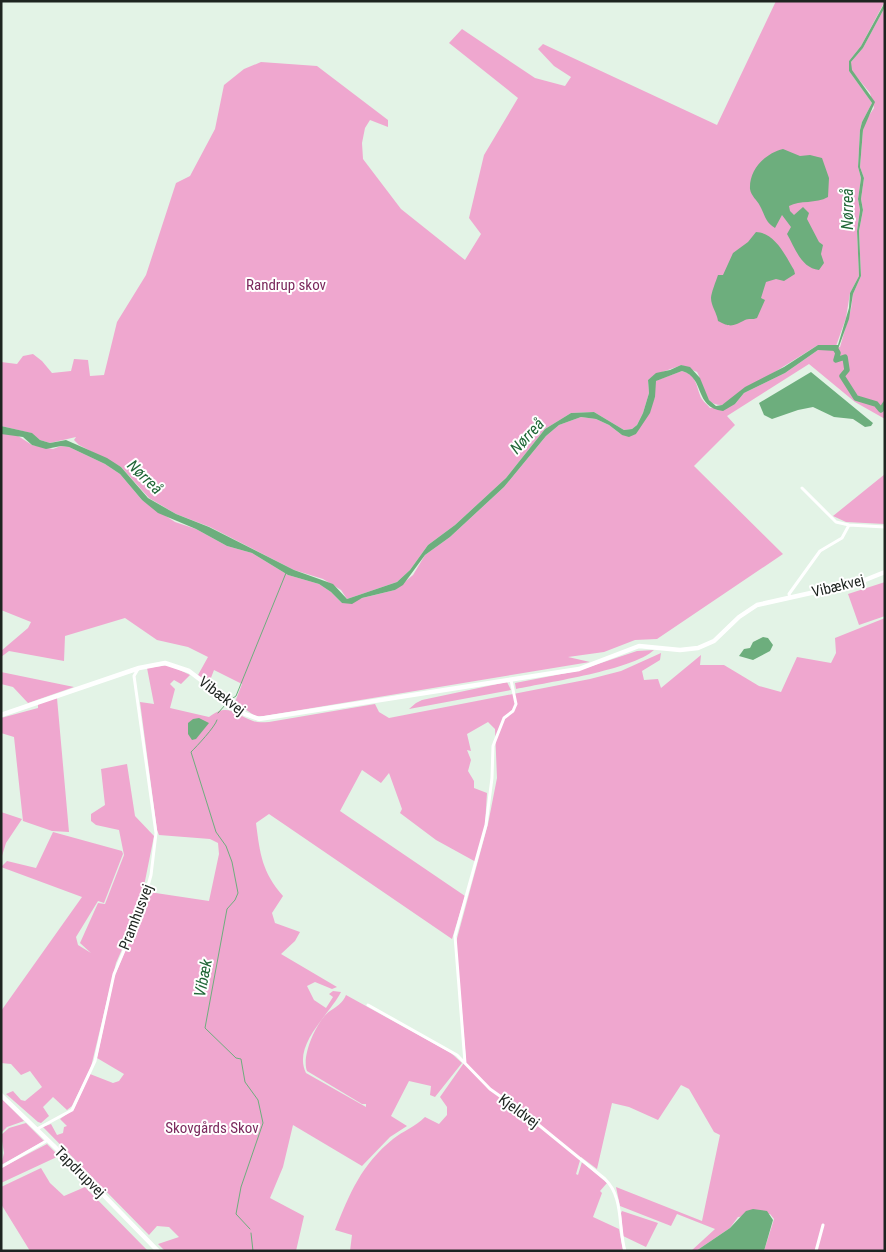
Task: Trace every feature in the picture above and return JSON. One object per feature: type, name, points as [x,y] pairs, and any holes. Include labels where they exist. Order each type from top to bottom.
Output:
[{"type":"street","points":[[802,488],[836,522],[849,525],[885,526]]},
{"type":"street","name":"Vibækvej","points":[[790,597],[789,594],[820,552],[842,538],[849,525]]},
{"type":"street","name":"Vibækvej","points":[[1,715],[139,668],[165,663],[177,665],[190,672],[244,714],[258,719],[511,680],[579,668],[639,646],[680,650],[698,648],[714,641],[747,611],[757,605],[860,582],[885,572]]},
{"type":"street","points":[[127,672],[134,676],[139,668]]},
{"type":"street","name":"Pramhusvej","points":[[36,1129],[72,1110],[95,1060],[114,974],[141,911],[151,875],[156,833],[134,676]]},
{"type":"street","points":[[465,1063],[455,936],[486,825],[492,778],[492,746],[504,718],[513,711],[516,704],[511,680]]},
{"type":"street","name":"Kjeldvej","points":[[368,1005],[447,1049],[465,1063],[490,1089],[524,1113],[611,1185],[617,1201],[625,1251]]},
{"type":"street","name":"Tapdrupvej","points":[[1,1095],[158,1251]]},
{"type":"street","points":[[1,1167],[48,1140]]},
{"type":"street","points":[[816,1251],[823,1225]]},
{"type":"green space","name":"Randrup skov","points":[[776,1],[885,1],[861,46],[849,61],[849,71],[872,103],[860,130],[858,167],[861,178],[857,231],[859,276],[850,293],[846,318],[836,346],[818,345],[722,405],[711,402],[705,393],[697,372],[681,365],[660,373],[648,380],[649,393],[643,413],[637,425],[632,429],[624,430],[594,412],[571,413],[545,429],[506,478],[455,525],[428,545],[410,570],[397,582],[347,599],[341,590],[323,579],[294,570],[210,527],[176,514],[149,498],[121,467],[79,445],[74,440],[76,437],[50,443],[40,440],[31,433],[1,426],[1,362],[17,364],[23,356],[33,354],[52,373],[71,371],[74,359],[88,360],[90,376],[104,375],[117,322],[146,275],[176,183],[190,176],[215,129],[224,85],[244,69],[261,62],[317,66],[388,120],[388,127],[370,120],[365,128],[362,143],[363,159],[401,209],[465,260],[481,234],[469,218],[484,155],[518,98],[449,43],[462,29],[535,78],[565,86],[571,77],[554,66],[538,49],[543,44],[717,125]]},
{"type":"green space","points":[[885,7],[885,419],[855,402],[809,364],[727,416],[735,425],[694,466],[783,554],[657,639],[635,640],[604,652],[568,657],[590,662],[264,716],[255,716],[235,702],[242,684],[214,670],[209,683],[198,675],[208,657],[188,647],[157,640],[125,618],[65,636],[64,661],[9,651],[1,657],[1,651],[28,628],[31,622],[1,610],[1,434],[15,434],[32,445],[53,449],[61,446],[69,447],[105,464],[120,474],[142,500],[175,522],[196,529],[227,546],[252,553],[288,575],[319,584],[342,603],[395,590],[413,575],[425,555],[450,537],[504,487],[546,436],[559,425],[581,417],[596,419],[609,425],[622,435],[636,434],[655,397],[655,381],[682,371],[693,377],[702,399],[710,408],[735,404],[744,393],[785,373],[818,350],[840,347],[851,309],[853,294],[861,276],[859,231],[863,210],[861,199],[864,178],[860,167],[864,123],[874,108],[870,93],[851,70],[851,62],[863,48]]},
{"type":"green space","points":[[885,474],[885,524],[846,522],[833,516]]},
{"type":"green space","points":[[885,582],[885,616],[859,625],[848,594]]},
{"type":"green space","name":"Skovgårds Skov","points":[[885,618],[885,1251],[764,1251],[774,1219],[770,1214],[738,1217],[730,1228],[696,1251],[691,1251],[715,1229],[677,1214],[671,1226],[620,1206],[616,1187],[702,1221],[720,1135],[714,1132],[689,1089],[681,1085],[658,1120],[629,1107],[612,1103],[597,1169],[581,1157],[576,1174],[578,1175],[582,1162],[607,1183],[600,1191],[602,1193],[593,1217],[619,1229],[623,1251],[350,1251],[352,1235],[335,1230],[358,1180],[373,1159],[397,1136],[425,1117],[439,1124],[447,1115],[447,1107],[440,1097],[466,1060],[456,942],[488,824],[497,778],[495,729],[488,722],[467,734],[471,751],[467,750],[471,760],[468,771],[474,781],[474,788],[487,793],[485,825],[476,862],[436,840],[400,813],[402,809],[389,773],[381,783],[362,770],[340,811],[465,896],[452,939],[269,814],[256,823],[266,871],[283,896],[272,913],[275,923],[300,932],[295,941],[281,954],[337,987],[332,989],[315,982],[307,986],[314,1000],[326,1008],[333,997],[329,994],[333,991],[341,992],[314,1030],[308,1041],[303,1062],[306,1073],[366,1107],[366,1104],[362,1104],[307,1071],[306,1057],[315,1030],[325,1016],[341,1003],[346,995],[451,1053],[462,1063],[435,1097],[430,1095],[431,1086],[409,1081],[391,1116],[407,1126],[390,1137],[362,1166],[293,1125],[283,1167],[270,1198],[304,1216],[296,1251],[165,1251],[158,1244],[179,1237],[169,1227],[157,1226],[149,1235],[43,1127],[51,1124],[57,1135],[63,1133],[64,1127],[67,1126],[60,1119],[74,1109],[90,1074],[113,1083],[119,1081],[124,1074],[97,1058],[114,978],[149,892],[209,901],[219,854],[218,843],[210,839],[159,835],[157,830],[140,702],[154,704],[147,668],[169,665],[190,675],[181,684],[174,680],[170,684],[175,689],[170,708],[209,717],[222,710],[227,710],[259,722],[269,722],[375,704],[379,712],[389,718],[590,679],[621,671],[661,653],[660,660],[642,671],[644,680],[658,679],[661,688],[701,655],[700,665],[724,665],[759,686],[781,692],[797,657],[831,663],[836,653],[835,638]]},
{"type":"green space","points":[[654,650],[628,664],[568,679],[516,689],[515,683],[577,671],[637,651]]},
{"type":"green space","points":[[1,672],[74,687],[28,703],[13,687],[1,684]]},
{"type":"green space","points":[[507,682],[511,690],[409,709],[422,700]]},
{"type":"green space","points":[[57,698],[69,832],[52,831],[23,821],[14,737],[1,733],[1,718],[38,708],[38,704]]},
{"type":"green space","points":[[127,764],[135,816],[154,836],[139,911],[116,963],[91,1067],[72,1106],[67,1110],[53,1097],[43,1107],[49,1116],[41,1123],[6,1094],[13,1091],[21,1100],[25,1101],[42,1087],[30,1071],[21,1075],[11,1064],[1,1063],[1,1011],[82,897],[1,867],[7,861],[36,868],[53,832],[122,851],[123,854],[104,903],[98,901],[76,937],[78,945],[91,953],[80,943],[98,903],[105,904],[124,855],[119,830],[96,825],[91,821],[91,814],[105,805],[101,769]]},
{"type":"green space","points":[[1,812],[22,819],[6,843],[1,859]]},
{"type":"green space","points":[[1,1098],[24,1121],[7,1127],[1,1133]]},
{"type":"green space","points":[[26,1123],[44,1141],[1,1165],[4,1153],[1,1135],[9,1128]]},
{"type":"green space","points":[[47,1144],[59,1156],[1,1183],[1,1168]]},
{"type":"green space","points":[[41,1168],[50,1183],[64,1196],[85,1187],[148,1251],[30,1251],[1,1204],[1,1187]]},
{"type":"green space","points":[[622,1211],[658,1223],[646,1247],[623,1236]]},
{"type":"shaded area","points":[[885,2],[885,7],[863,48],[851,62],[852,70],[875,102],[863,130],[860,167],[864,178],[861,199],[863,210],[859,231],[861,276],[853,294],[849,319],[838,349],[836,351],[818,350],[785,373],[744,393],[735,404],[723,411],[707,404],[694,380],[682,371],[656,381],[655,397],[650,413],[636,434],[629,437],[622,435],[609,425],[596,419],[581,417],[559,425],[546,436],[504,487],[450,537],[425,555],[403,585],[395,590],[362,598],[352,604],[342,603],[319,584],[288,575],[252,553],[227,546],[196,529],[158,513],[142,500],[120,474],[105,464],[69,447],[61,446],[46,449],[32,445],[23,437],[1,434],[1,426],[32,433],[40,440],[50,443],[66,440],[107,458],[121,467],[148,498],[176,514],[209,527],[294,570],[333,584],[347,599],[397,582],[410,570],[428,545],[455,525],[506,478],[545,429],[571,413],[594,412],[624,430],[632,429],[637,425],[643,413],[649,393],[648,380],[656,373],[681,365],[690,367],[700,378],[709,400],[716,406],[722,405],[745,387],[784,367],[818,345],[838,345],[849,308],[850,293],[859,276],[857,231],[861,178],[858,167],[860,130],[872,103],[849,71],[849,61],[861,46]]},
{"type":"shaded area","points":[[783,149],[800,156],[810,155],[822,158],[829,178],[828,197],[818,201],[789,206],[790,211],[794,215],[803,207],[809,213],[807,219],[819,242],[823,245],[821,254],[824,263],[819,270],[808,266],[799,256],[787,234],[791,227],[782,215],[775,228],[767,221],[750,189],[752,175],[760,163],[771,154]]},
{"type":"shaded area","points":[[756,232],[769,236],[779,246],[795,274],[784,281],[776,279],[766,282],[761,298],[765,300],[757,318],[746,319],[735,325],[726,325],[718,321],[711,296],[718,275],[723,275],[733,253],[748,242]]},
{"type":"shaded area","points":[[811,372],[873,423],[871,426],[865,427],[853,419],[834,417],[813,407],[772,419],[764,415],[759,403]]},
{"type":"shaded area","points":[[763,637],[768,638],[773,645],[770,651],[753,660],[739,656],[744,649],[750,648],[753,642]]},
{"type":"shaded area","points":[[199,718],[209,723],[196,739],[192,740],[188,734],[188,723],[193,719]]},
{"type":"shaded area","points":[[753,1209],[767,1211],[773,1220],[764,1251],[696,1251],[730,1228],[746,1211]]},
{"type":"waterway","points":[[835,348],[838,353],[836,360],[845,357],[847,370],[842,376],[856,398],[876,404],[881,410],[885,404]]},
{"type":"waterway","name":"Vibæk","points":[[230,700],[236,696],[286,573]]},
{"type":"waterway","name":"Vibæk","points":[[218,713],[226,704]]},
{"type":"waterway","name":"Vibæk","points":[[217,720],[191,752],[216,832],[226,846],[232,862],[238,893],[227,909],[205,1028],[236,1058],[241,1059],[245,1082],[258,1100],[263,1123],[241,1187],[236,1214],[250,1229]]},
{"type":"waterway","name":"Vibæk","points":[[251,1233],[253,1251]]},
{"type":"water label","name":"Nørreå","points":[[847,209]]},
{"type":"water label","name":"Nørreå","points":[[527,436]]},
{"type":"water label","name":"Nørreå","points":[[145,477]]}]
